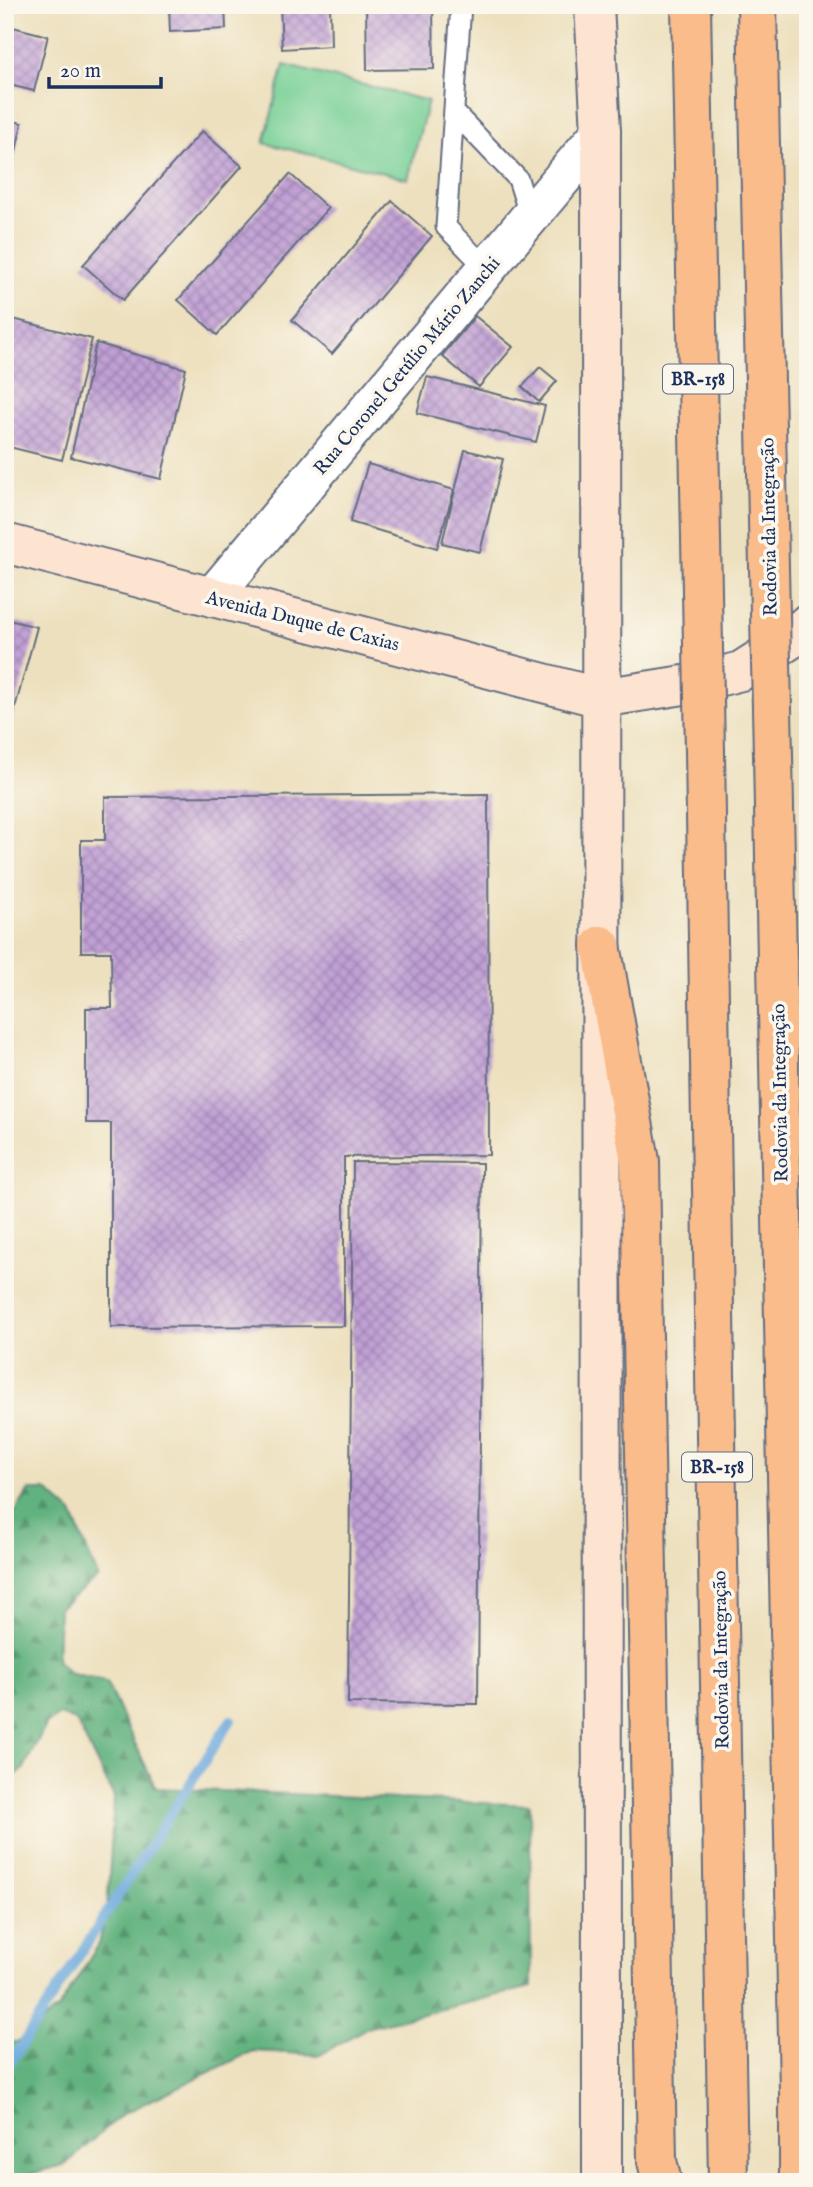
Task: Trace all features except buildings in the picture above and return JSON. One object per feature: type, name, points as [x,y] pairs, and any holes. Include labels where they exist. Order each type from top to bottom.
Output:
[{"type":"highway","name":"Rodovia da Integração","points":[[691,5],[728,2182]]},
{"type":"highway","name":"Rodovia da Integração","points":[[757,5],[799,2182]]},
{"type":"highway","points":[[601,946],[640,1161],[657,2161],[662,2182]]},
{"type":"main road","points":[[594,5],[601,132],[602,2182]]},
{"type":"main road","name":"Avenida Duque de Caxias","points":[[5,544],[601,698]]},
{"type":"main road","points":[[601,698],[690,684],[741,671],[791,639],[808,623]]},
{"type":"street","name":"Rua Coronel Getúlio Mário Zanchi","points":[[212,597],[601,132]]},
{"type":"lane","points":[[461,5],[446,227],[487,269]]},
{"type":"lane","points":[[454,112],[517,179],[530,217]]},
{"type":"green space","points":[[284,65],[428,101],[408,179],[264,143]]},
{"type":"green space","points":[[29,1490],[46,1490],[72,1513],[98,1577],[59,1608],[57,1660],[68,1673],[106,1682],[156,1788],[530,1805],[531,1987],[366,2028],[320,2055],[253,2051],[122,2114],[66,2164],[17,2178],[5,2176],[5,2042],[17,2042],[58,2009],[99,1944],[107,1910],[114,1797],[76,1721],[60,1715],[46,1724],[24,1768],[5,1785],[5,1523],[10,1521]]},
{"type":"waterway","points":[[5,2071],[231,1720]]}]
